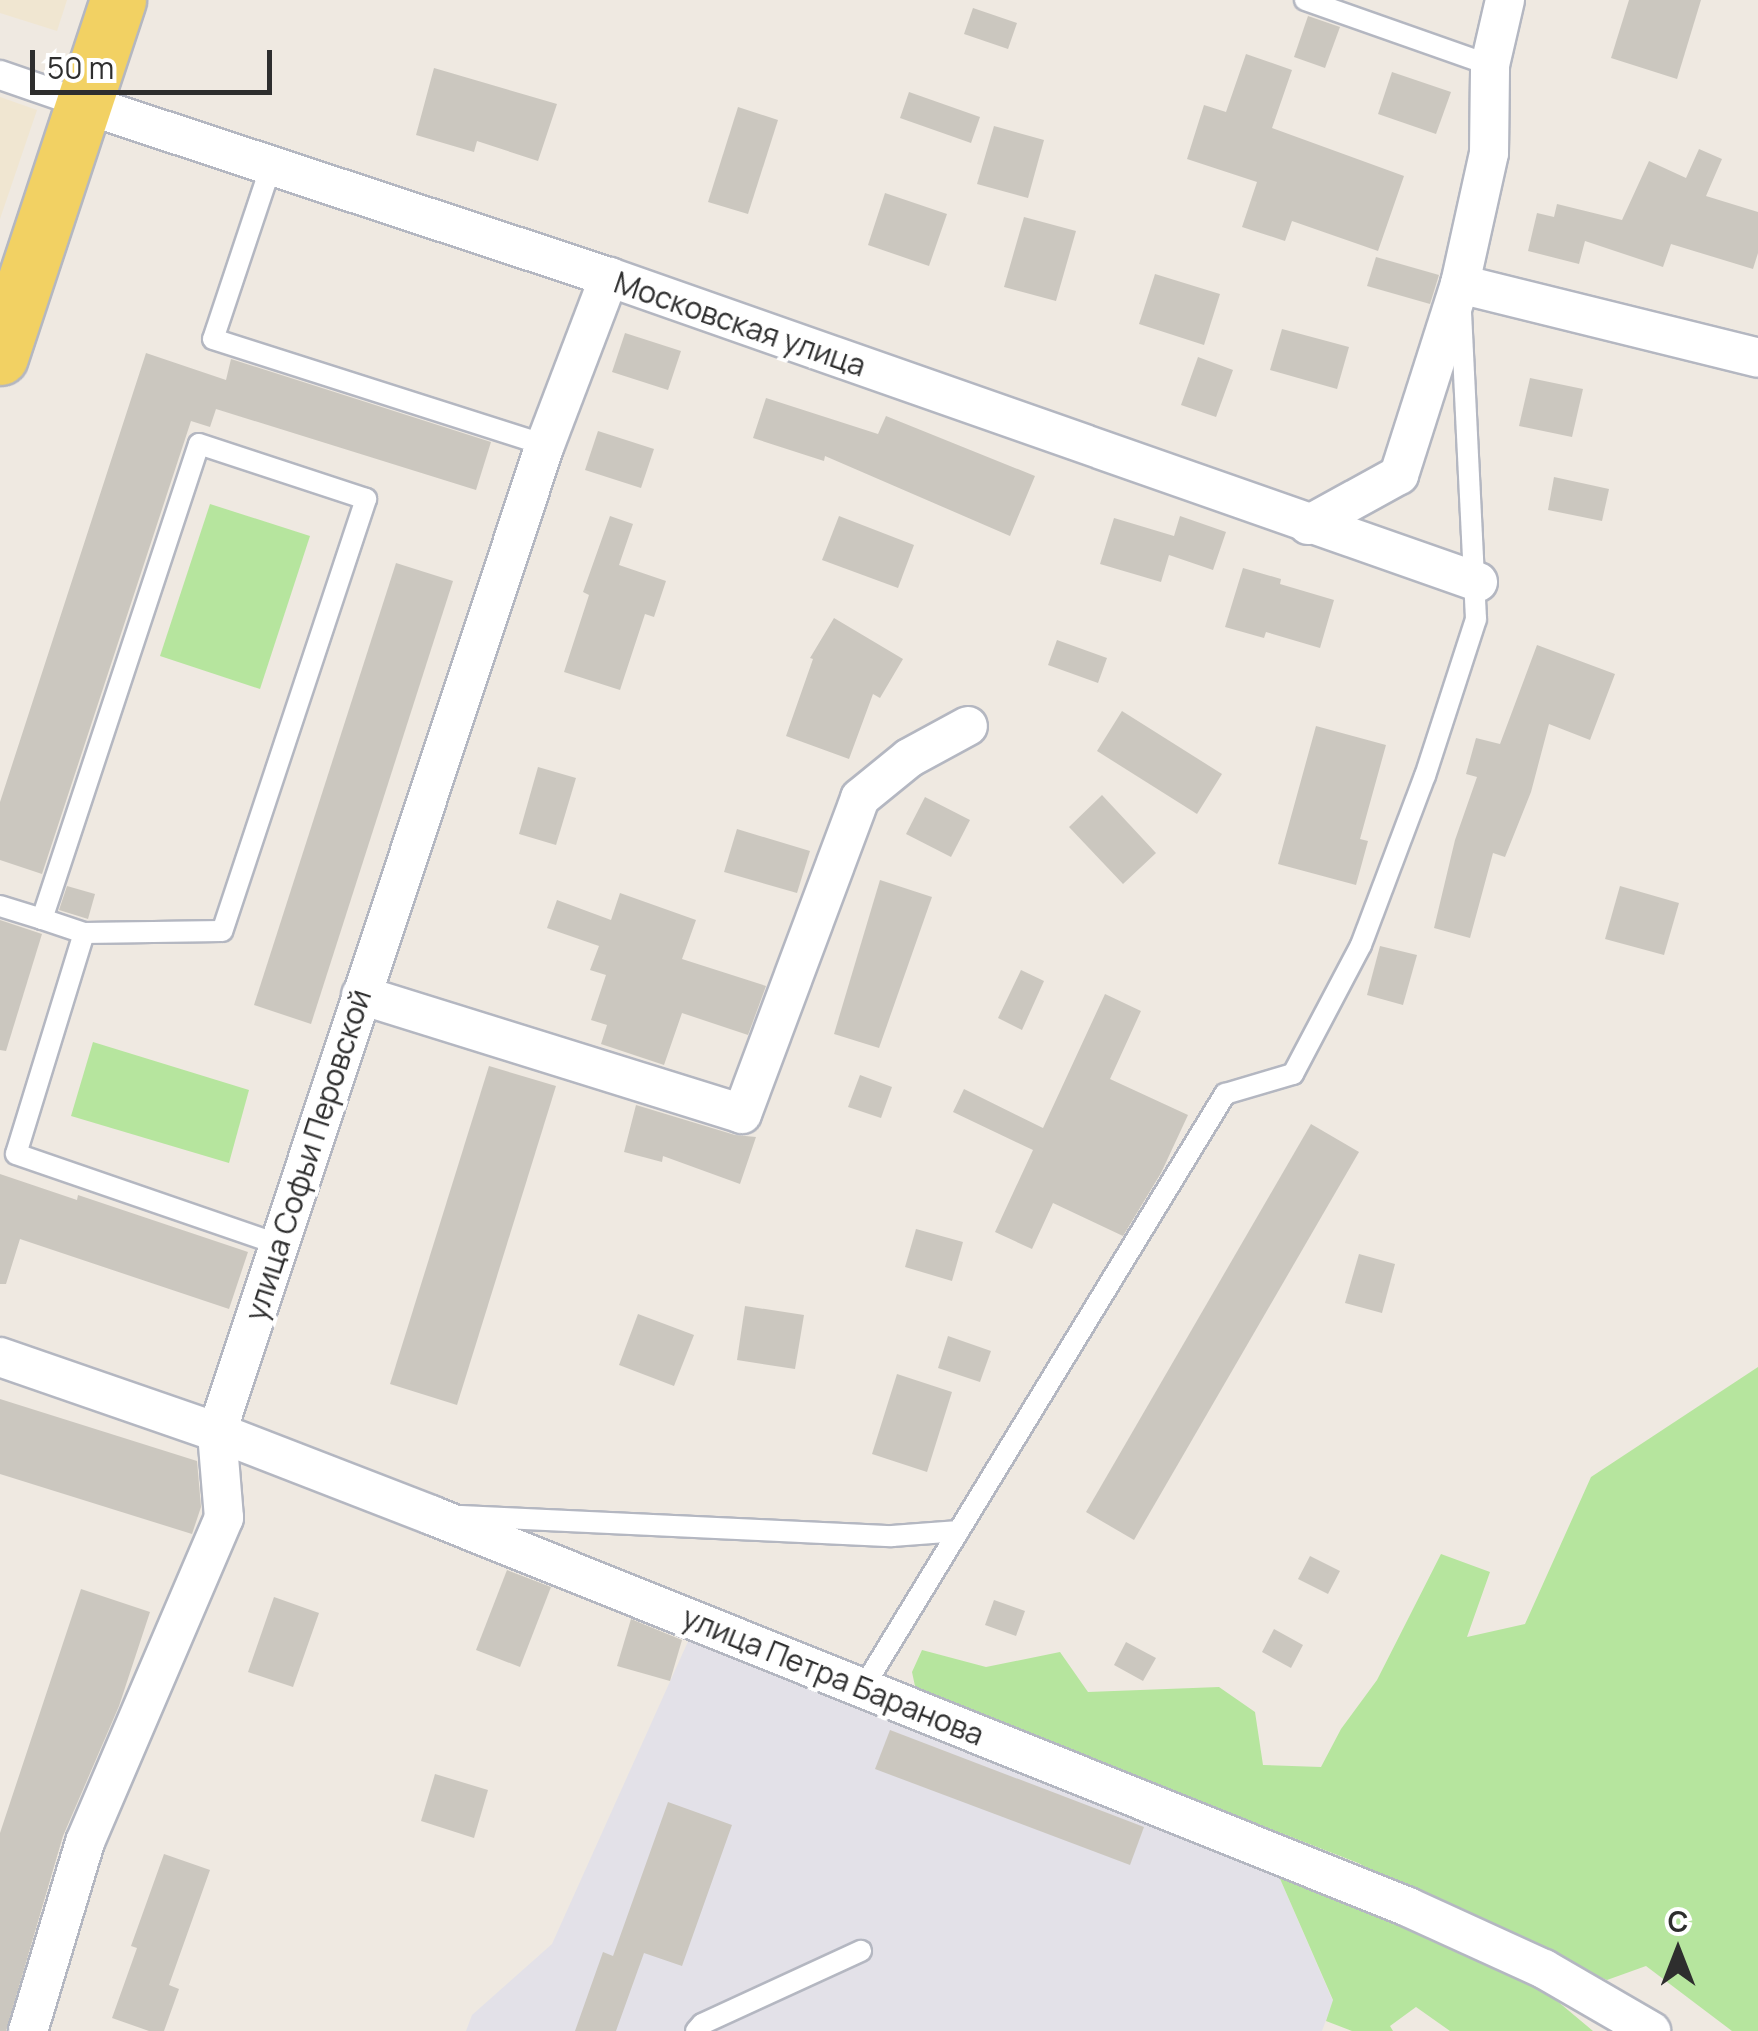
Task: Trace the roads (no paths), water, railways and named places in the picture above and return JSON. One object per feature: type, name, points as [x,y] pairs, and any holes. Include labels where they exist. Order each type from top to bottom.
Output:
[{"type":"main road","points":[[0,357],[118,0]]},
{"type":"street","points":[[1308,524],[1399,475],[1460,284],[1489,152],[1490,66],[1505,0]]},
{"type":"street","name":"Московская улица","points":[[0,75],[609,278],[1478,582]]},
{"type":"street","name":"улица Софьи Перовской","points":[[28,2031],[85,1842],[224,1518],[218,1432],[277,1244],[546,445],[609,278]]},
{"type":"street","points":[[1460,284],[1758,358]]},
{"type":"street","points":[[361,995],[742,1114],[860,798],[909,758],[968,726]]},
{"type":"street","name":"улица Петра Баранова","points":[[0,1357],[218,1432],[431,1515],[1408,1907],[1544,1970],[1651,2031]]},
{"type":"lane","points":[[1305,0],[1490,66]]},
{"type":"lane","points":[[271,166],[213,339],[546,445]]},
{"type":"lane","points":[[863,1688],[1225,1094],[1293,1074],[1360,945],[1425,776],[1476,619],[1478,582],[1460,284]]},
{"type":"lane","points":[[0,906],[84,933],[222,931],[366,499],[199,444],[42,919]]},
{"type":"lane","points":[[84,933],[16,1154],[277,1244]]},
{"type":"lane","points":[[431,1515],[892,1536],[959,1531]]},
{"type":"lane","points":[[696,2031],[702,2024],[861,1951]]}]
